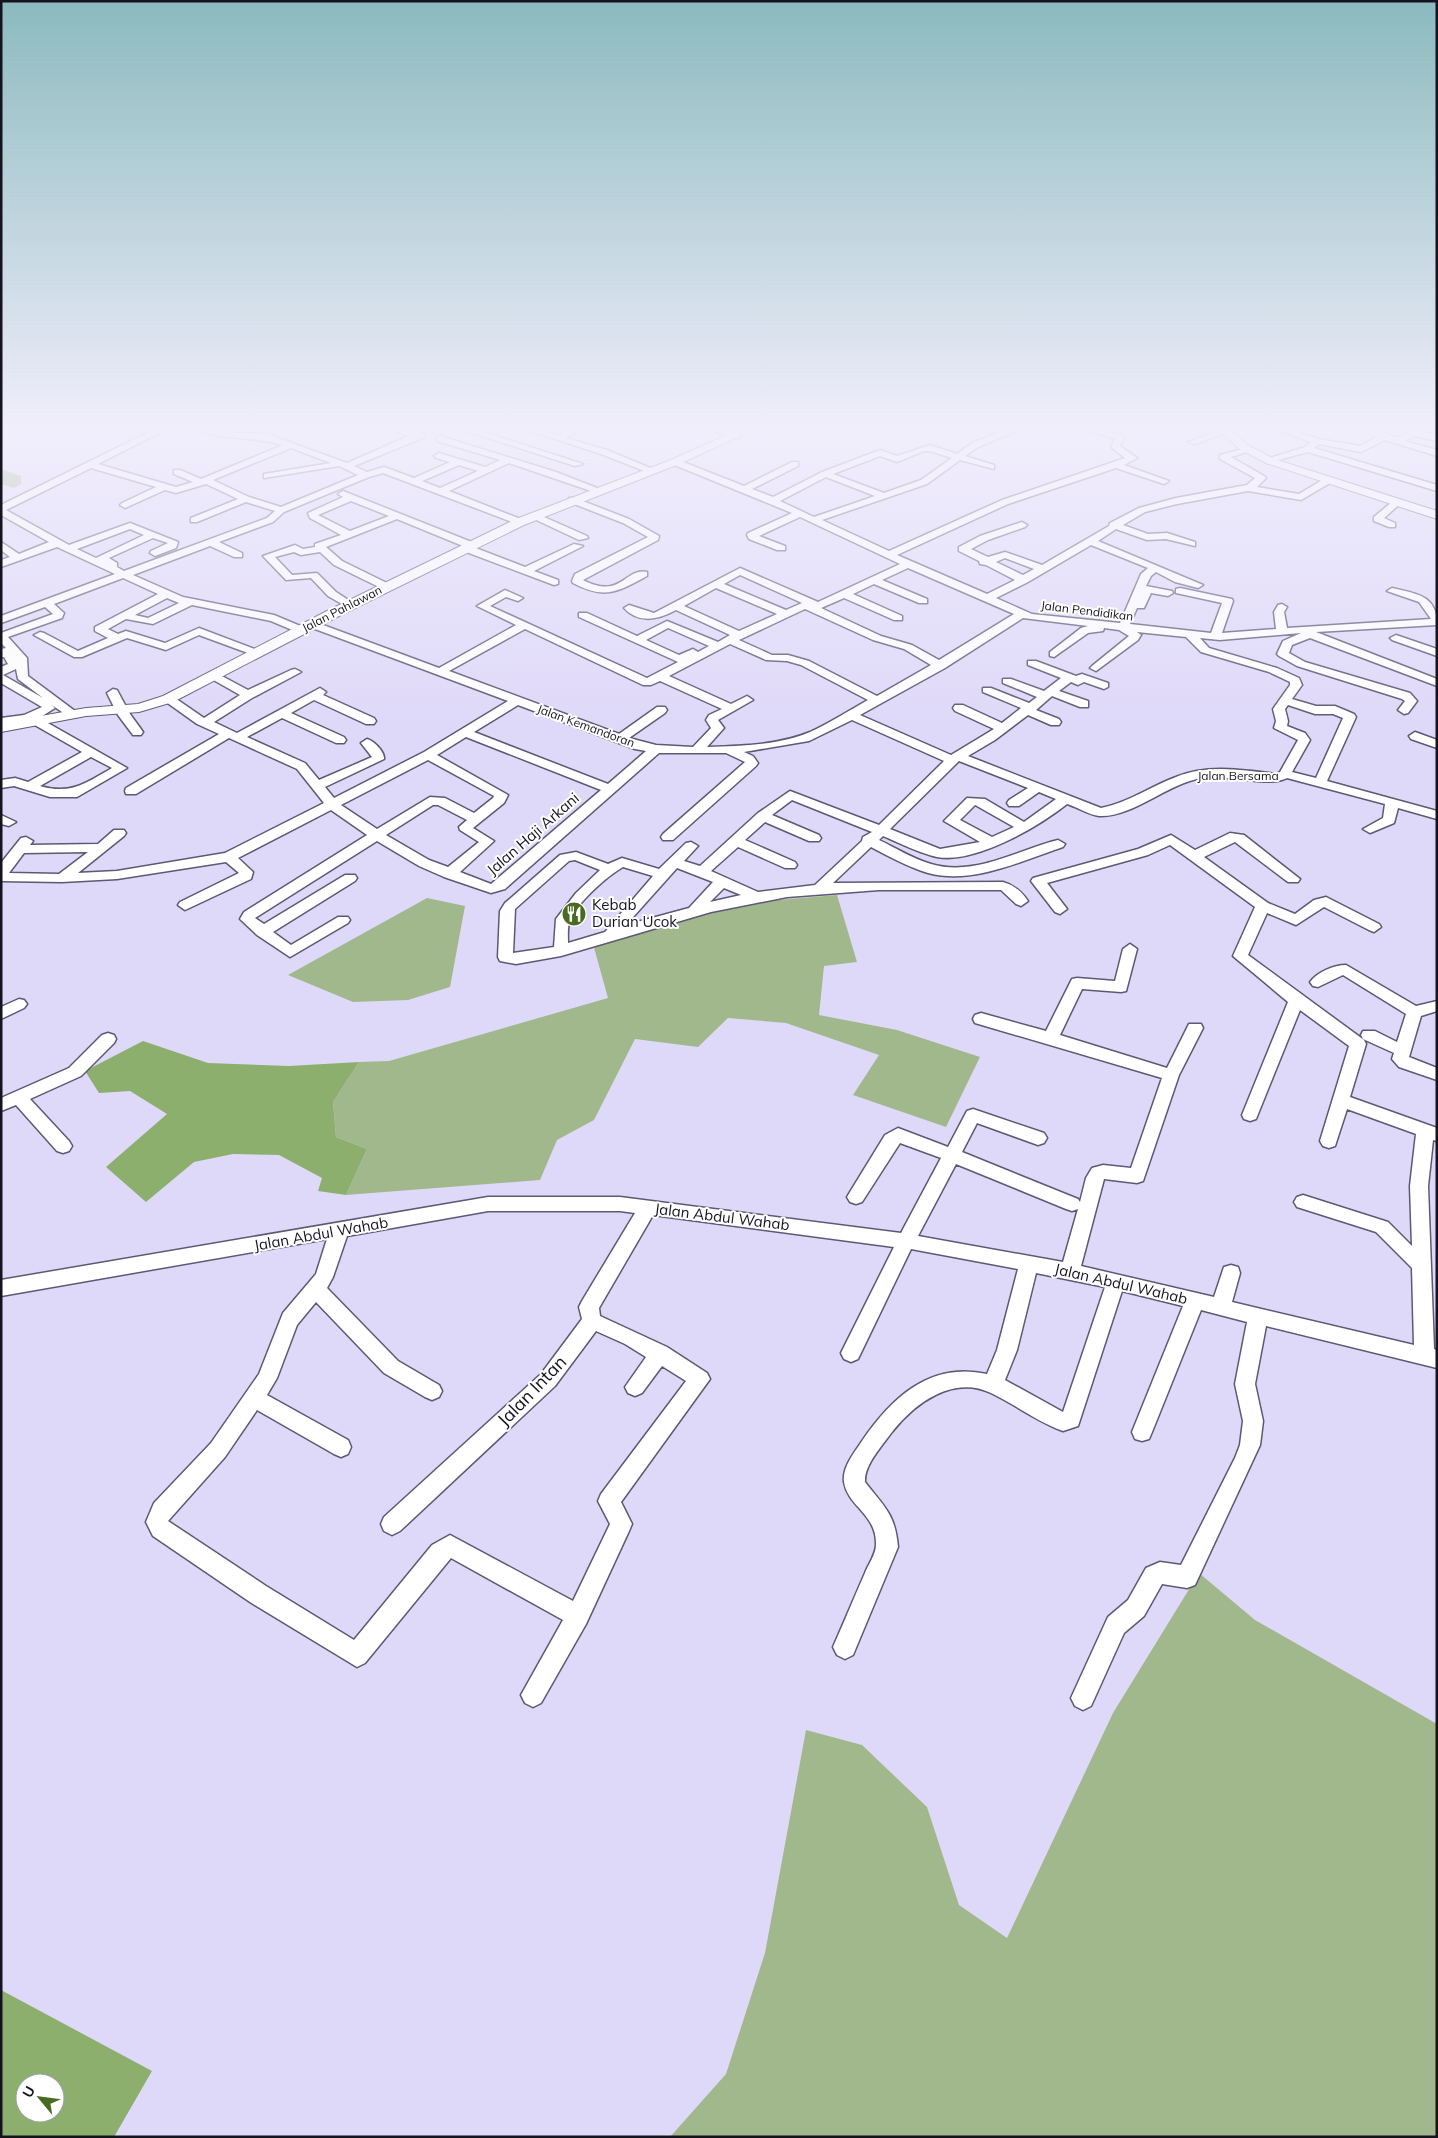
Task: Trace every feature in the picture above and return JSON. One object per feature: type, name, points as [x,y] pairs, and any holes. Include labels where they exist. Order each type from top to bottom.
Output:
[{"type":"street","name":"Jalan Kemandoran","points":[[26,525],[68,549],[188,603],[274,618],[306,627],[439,672],[639,746],[656,749],[727,749],[805,738],[941,666],[1021,614]]},
{"type":"street","points":[[1,620],[257,525]]},
{"type":"street","points":[[330,525],[349,535]]},
{"type":"street","points":[[321,549],[320,545],[375,525]]},
{"type":"street","points":[[417,525],[554,582]]},
{"type":"street","name":"Jalan Pahlawan","points":[[1,728],[73,714],[145,707],[168,699],[349,605],[514,525]]},
{"type":"street","points":[[526,571],[581,542],[551,525]]},
{"type":"street","points":[[637,525],[654,536],[654,538],[579,576],[577,581],[606,592],[614,590],[643,574]]},
{"type":"street","points":[[775,525],[751,536],[781,548]]},
{"type":"street","name":"Jalan Pendidikan","points":[[824,525],[1021,614],[1043,619],[1127,630],[1217,637],[1437,621]]},
{"type":"street","points":[[1022,525],[984,538],[963,549],[984,562],[1024,580]]},
{"type":"street","points":[[986,598],[1024,580],[1090,541],[1113,525],[1147,537],[1167,536],[1191,544]]},
{"type":"street","points":[[889,555],[956,526],[984,538]]},
{"type":"street","points":[[68,549],[124,527],[137,527],[153,534],[174,544],[120,566],[101,559],[106,554],[153,534]]},
{"type":"street","points":[[1090,541],[1155,566],[1179,580],[1217,589]]},
{"type":"street","points":[[211,542],[238,555]]},
{"type":"street","points":[[1,564],[57,543]]},
{"type":"street","points":[[349,605],[332,594],[313,575],[290,578],[268,556],[295,548],[301,552],[321,549],[338,563],[387,587]]},
{"type":"street","points":[[4,549],[18,558]]},
{"type":"street","points":[[984,562],[1005,555],[1043,569]]},
{"type":"street","points":[[583,615],[679,659],[735,637],[803,605],[816,607],[908,564]]},
{"type":"street","points":[[1127,630],[1146,574],[1155,566]]},
{"type":"street","points":[[629,608],[651,617],[657,616],[740,571],[744,571],[877,638],[908,646],[941,666]]},
{"type":"street","points":[[874,580],[923,601]]},
{"type":"street","points":[[716,584],[784,613]]},
{"type":"street","points":[[1127,630],[1147,589],[1168,593]]},
{"type":"street","points":[[1180,591],[1228,601],[1216,645],[1204,650]]},
{"type":"street","points":[[1392,591],[1423,600],[1437,621]]},
{"type":"street","points":[[116,638],[99,629],[128,616],[166,594]]},
{"type":"street","points":[[518,598],[505,594],[482,606],[645,683],[660,677],[715,644]]},
{"type":"street","points":[[845,594],[898,618]]},
{"type":"street","points":[[128,616],[150,622],[188,603]]},
{"type":"street","points":[[48,604],[59,613],[58,616],[1,636],[21,658],[22,677],[73,714]]},
{"type":"street","points":[[675,606],[735,637],[770,658],[788,658],[805,663],[878,701]]},
{"type":"street","points":[[1282,606],[1279,612],[1282,632]]},
{"type":"street","points":[[638,640],[667,624],[715,644]]},
{"type":"street","points":[[439,672],[525,625]]},
{"type":"street","points":[[1377,625],[1393,637],[1437,653]]},
{"type":"street","points":[[1054,654],[1088,629],[1127,630],[1135,635],[1134,638],[1096,668]]},
{"type":"street","points":[[40,635],[78,654],[130,634],[166,647],[199,631],[256,653]]},
{"type":"street","points":[[1304,631],[1437,683]]},
{"type":"street","points":[[1419,646],[1437,631]]},
{"type":"street","points":[[1182,634],[1204,650],[1273,670],[1293,679],[1296,685],[1279,709],[1282,721],[1280,728],[1301,736],[1304,740],[1285,774]]},
{"type":"street","points":[[1317,636],[1292,640],[1286,643],[1283,654],[1301,664],[1406,696],[1411,701],[1404,710]]},
{"type":"street","points":[[1,654],[6,651],[14,665],[1,672]]},
{"type":"street","points":[[1032,663],[1078,681],[1082,677],[1104,685]]},
{"type":"street","points":[[209,720],[248,695],[294,672]]},
{"type":"street","points":[[214,676],[248,695]]},
{"type":"street","points":[[660,677],[730,708]]},
{"type":"street","points":[[1,678],[49,708],[34,715],[1,722]]},
{"type":"street","points":[[819,889],[868,840],[882,830],[956,758],[1003,728],[1069,678]]},
{"type":"street","points":[[1006,681],[1084,704]]},
{"type":"street","points":[[987,690],[1055,722]]},
{"type":"street","points":[[113,693],[121,710],[137,732]]},
{"type":"street","points":[[132,791],[317,694],[370,721]]},
{"type":"street","name":"Jalan Haji Arkani","points":[[168,699],[191,716],[294,761],[306,771],[333,805],[377,835],[424,863],[492,889],[498,888],[656,749]]},
{"type":"street","points":[[697,750],[718,728],[712,719],[747,700]]},
{"type":"street","points":[[1,878],[61,878],[117,875],[229,857],[428,755],[517,701]]},
{"type":"street","points":[[1286,701],[1316,710],[1335,710],[1350,717],[1320,782]]},
{"type":"street","points":[[959,708],[1003,728]]},
{"type":"street","points":[[620,739],[661,710]]},
{"type":"street","points":[[282,713],[340,740]]},
{"type":"street","name":"Jalan Bersama","points":[[851,715],[956,758],[1038,786],[1100,812],[1122,806],[1200,773],[1260,775],[1278,778],[1285,774],[1437,815]]},
{"type":"street","points":[[1,784],[15,782],[50,793],[77,793],[122,768],[37,721]]},
{"type":"street","points":[[466,733],[610,789]]},
{"type":"street","points":[[237,735],[309,760]]},
{"type":"street","points":[[1414,736],[1437,744]]},
{"type":"street","points":[[317,786],[378,759],[379,756],[367,743]]},
{"type":"street","points":[[668,837],[752,763],[749,758],[727,749]]},
{"type":"street","points":[[28,787],[92,752]]},
{"type":"street","points":[[428,755],[501,795],[500,800],[466,827],[467,830],[487,840],[485,844],[450,874]]},
{"type":"street","points":[[1014,803],[1038,786]]},
{"type":"street","points":[[702,872],[786,796],[794,796],[939,853],[991,842],[1024,827],[1051,811],[1066,798]]},
{"type":"street","points":[[344,920],[290,952],[247,920],[249,915],[433,800],[440,801],[475,819]]},
{"type":"street","points":[[991,842],[946,818],[974,800],[1024,827]]},
{"type":"street","points":[[1370,829],[1389,820],[1392,802]]},
{"type":"street","points":[[763,816],[814,838]]},
{"type":"street","points":[[61,878],[103,848],[119,833]]},
{"type":"street","points":[[1195,856],[1230,837],[1239,838],[1293,879]]},
{"type":"street","points":[[1060,908],[1038,881],[1143,852],[1171,839],[1263,906],[1296,920],[1319,903],[1326,902],[1374,927]]},
{"type":"street","points":[[868,840],[914,863],[941,871],[983,869],[1058,844]]},
{"type":"street","points":[[736,841],[790,865]]},
{"type":"street","points":[[1,873],[23,844],[103,848]]},
{"type":"street","points":[[611,934],[662,874],[691,846]]},
{"type":"street","points":[[609,869],[576,856],[565,858],[510,906],[507,911],[505,957],[533,956],[561,950],[611,934],[756,897],[819,889],[894,886],[989,886],[1007,888],[1021,901]]},
{"type":"street","points":[[185,905],[246,876],[246,872],[229,857]]},
{"type":"street","points":[[561,950],[561,925],[566,913],[609,869],[622,862],[662,874]]},
{"type":"street","points":[[674,862],[702,872],[756,897]]},
{"type":"street","points":[[894,886],[914,863]]},
{"type":"street","points":[[983,869],[989,886]]},
{"type":"street","points":[[262,932],[350,878]]},
{"type":"street","points":[[693,913],[721,882]]},
{"type":"street","points":[[1263,906],[1240,956],[1296,1000],[1358,1044],[1329,1141]]},
{"type":"street","points":[[1051,1038],[1077,983],[1121,987],[1130,949]]},
{"type":"street","points":[[1318,982],[1339,970],[1346,970],[1414,1012],[1437,1006]]},
{"type":"street","points":[[1250,1115],[1296,1000]]},
{"type":"street","points":[[1,1014],[19,1004]]},
{"type":"street","points":[[1414,1012],[1400,1058],[1405,1063],[1437,1074]]},
{"type":"street","points":[[981,1019],[1051,1038],[1171,1075]]},
{"type":"street","points":[[1070,1271],[1095,1178],[1098,1173],[1103,1172],[1137,1176],[1171,1075],[1195,1028]]},
{"type":"street","points":[[1370,1035],[1401,1050]]},
{"type":"street","points":[[1,1105],[75,1072],[108,1039]]},
{"type":"street","points":[[19,1097],[63,1146]]},
{"type":"street","points":[[1341,1100],[1431,1133],[1419,1186],[1420,1264],[1430,1358]]},
{"type":"street","points":[[851,1353],[906,1241],[953,1156],[972,1117],[976,1115],[1038,1138]]},
{"type":"street","points":[[856,1197],[894,1136],[903,1136],[1010,1176],[1072,1204]]},
{"type":"street","points":[[1303,1202],[1382,1227],[1403,1250],[1420,1264]]},
{"type":"street","name":"Jalan Abdul Wahab","points":[[1,1288],[493,1204],[588,1203],[648,1208],[906,1241],[1070,1271],[1430,1358]]},
{"type":"street","name":"Jalan Intan","points":[[392,1524],[548,1380],[592,1321],[590,1307],[648,1208]]},
{"type":"street","points":[[339,1231],[324,1277],[316,1289],[290,1318],[266,1378],[218,1450],[162,1510],[157,1522],[161,1529],[258,1594],[357,1655],[440,1553],[450,1546],[578,1616]]},
{"type":"street","points":[[993,1384],[1007,1350],[1029,1264]]},
{"type":"street","points":[[1220,1308],[1231,1273]]},
{"type":"street","points":[[845,1648],[887,1547],[886,1530],[880,1516],[856,1488],[854,1480],[864,1456],[886,1425],[920,1393],[948,1381],[961,1379],[993,1384],[1063,1422],[1071,1419],[1116,1281]]},
{"type":"street","points":[[316,1289],[391,1367],[432,1391]]},
{"type":"street","points":[[1142,1432],[1195,1301]]},
{"type":"street","points":[[1083,1698],[1116,1625],[1136,1608],[1154,1576],[1160,1573],[1187,1577],[1236,1478],[1250,1445],[1252,1435],[1250,1405],[1245,1384],[1258,1317]]},
{"type":"street","points":[[533,1695],[578,1616],[621,1524],[609,1501],[700,1379],[660,1353],[632,1338],[592,1321]]},
{"type":"street","points":[[635,1387],[660,1353]]},
{"type":"street","points":[[254,1398],[341,1447]]},
{"type":"green space","points":[[837,895],[857,962],[824,966],[819,1015],[897,1030],[980,1057],[946,1127],[853,1095],[879,1055],[786,1023],[728,1018],[698,1047],[635,1039],[594,1120],[557,1140],[540,1180],[346,1195],[367,1149],[336,1137],[333,1102],[359,1062],[389,1061],[608,998],[593,944],[752,902]]},
{"type":"green space","points":[[427,898],[465,906],[450,987],[408,1000],[353,1002],[288,975]]},
{"type":"green space","points":[[143,1041],[208,1063],[289,1066],[359,1062],[333,1102],[336,1137],[367,1149],[346,1195],[318,1191],[322,1178],[279,1155],[233,1154],[194,1162],[146,1202],[106,1167],[167,1114],[130,1091],[99,1093],[85,1071]]},
{"type":"green space","points":[[1199,1573],[1255,1620],[1437,1724],[1437,2137],[670,2137],[726,2074],[765,1953],[806,1730],[862,1745],[927,1807],[959,1905],[1007,1938],[1113,1713]]},
{"type":"green space","points":[[1,1990],[152,2071],[114,2137],[1,2137]]},
{"type":"place","name":"Kebab Durian Ucok","points":[[574,914]]}]
